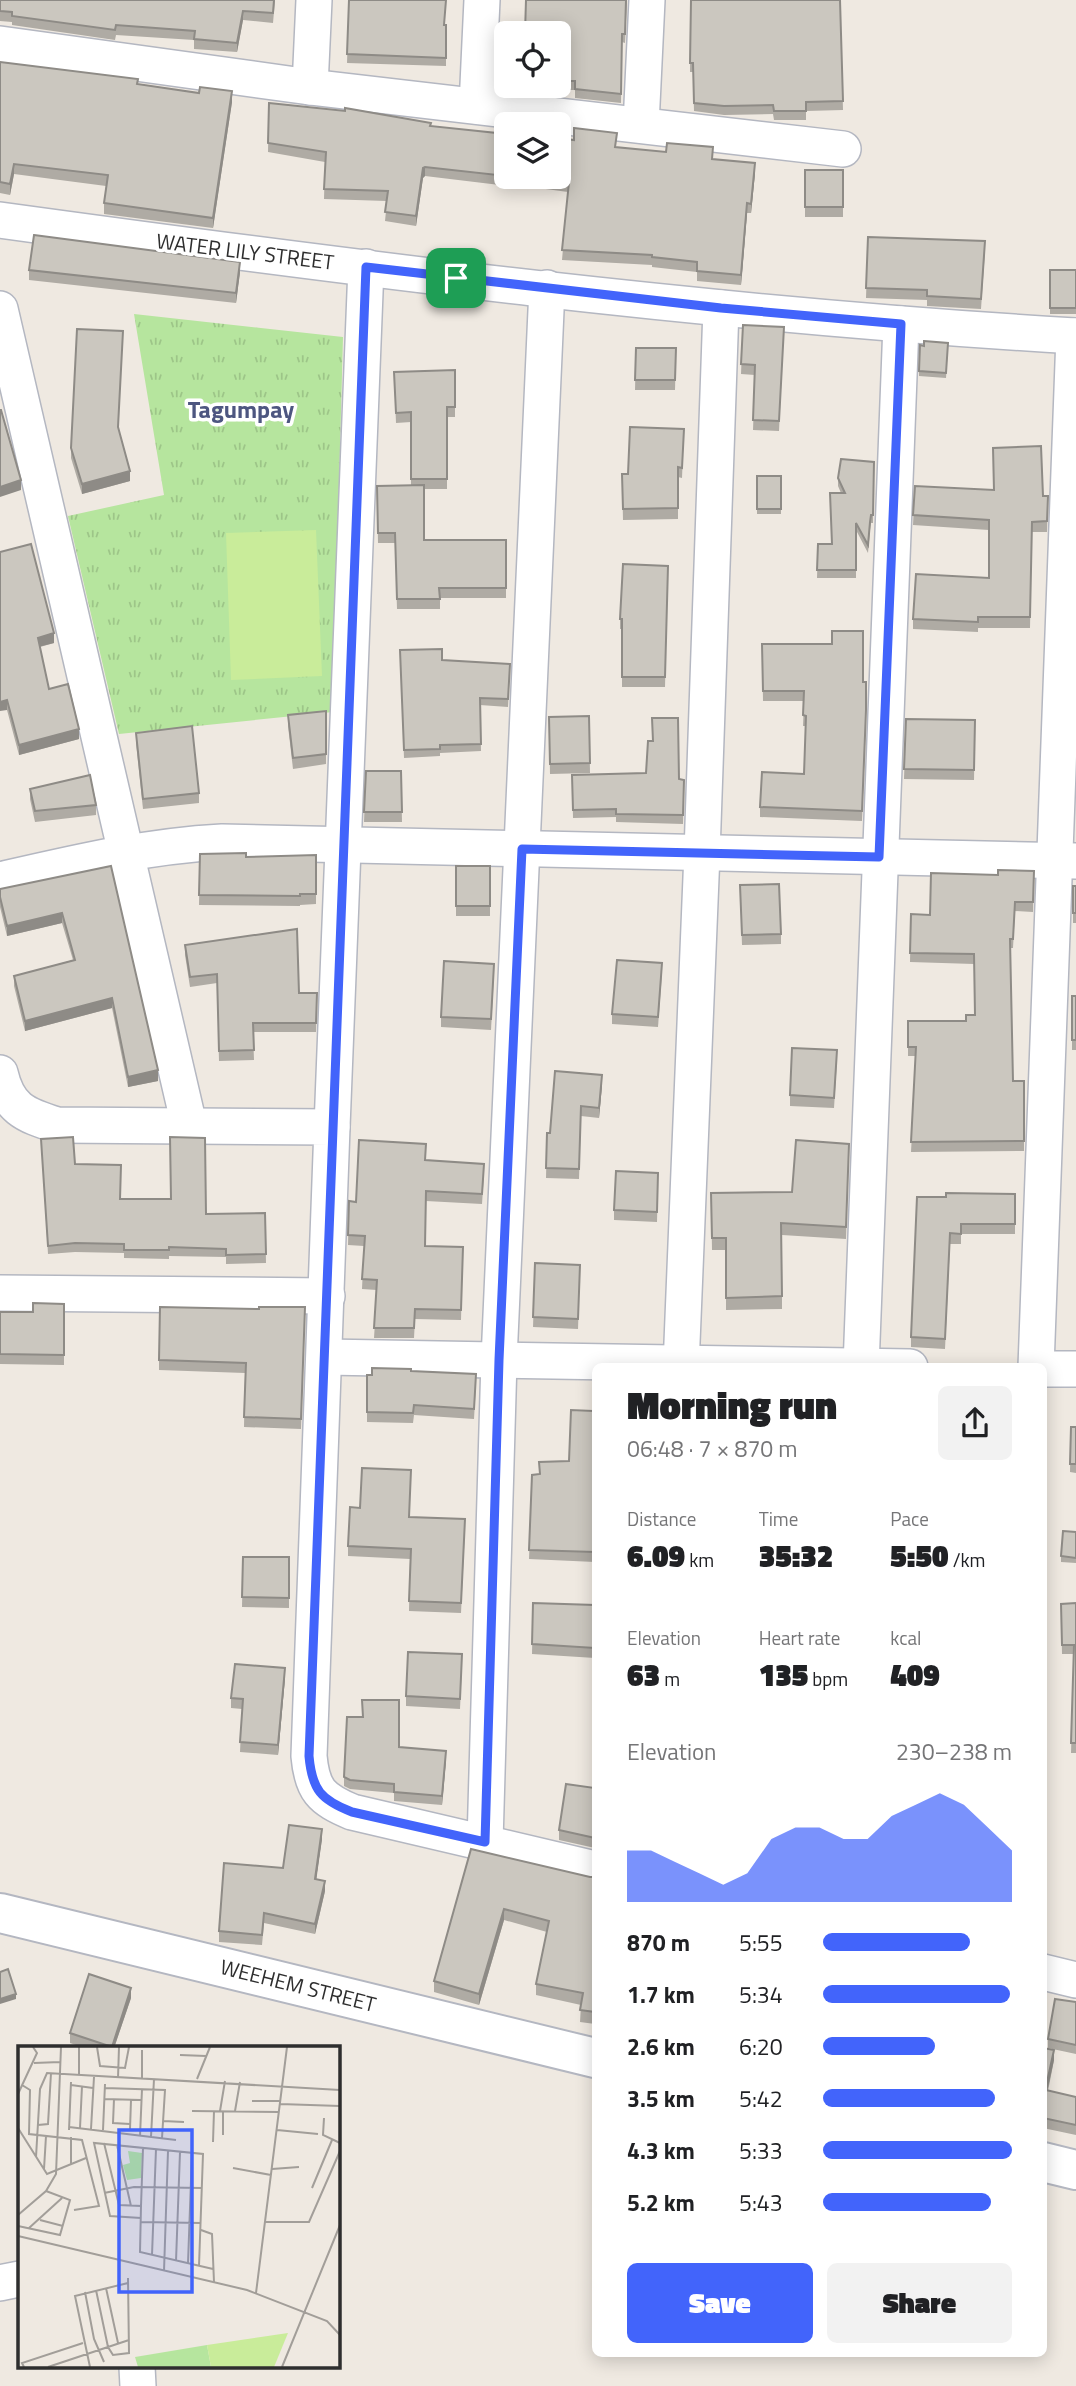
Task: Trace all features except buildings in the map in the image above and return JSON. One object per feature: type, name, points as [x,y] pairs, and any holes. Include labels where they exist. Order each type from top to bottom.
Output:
[{"type":"street","points":[[310,87],[314,0]]},
{"type":"street","points":[[477,106],[482,0]]},
{"type":"street","points":[[641,125],[647,0]]},
{"type":"street","points":[[0,44],[310,87],[843,149]]},
{"type":"street","name":"WATER LILY STREET","points":[[0,220],[366,267],[721,308],[1075,336]]},
{"type":"street","points":[[366,267],[309,1756],[311,1775],[318,1792],[333,1804],[352,1812],[592,1868]]},
{"type":"street","points":[[485,1842],[499,1360],[547,288]]},
{"type":"street","points":[[681,1363],[721,308]]},
{"type":"street","points":[[0,309],[189,1125]]},
{"type":"street","points":[[862,1363],[901,324]]},
{"type":"street","points":[[1036,1363],[1066,861],[1075,336]]},
{"type":"street","points":[[0,880],[126,852],[222,842],[1066,861]]},
{"type":"street","points":[[0,1073],[11,1103],[30,1117],[57,1125],[332,1127]]},
{"type":"street","points":[[0,1293],[327,1296]]},
{"type":"street","points":[[324,1357],[608,1363]]},
{"type":"street","points":[[1047,1369],[1076,1369]]},
{"type":"street","name":"WEEHEM STREET","points":[[0,1913],[592,2057]]},
{"type":"street","points":[[1047,1973],[1076,1980]]},
{"type":"street","points":[[1047,2163],[1076,2170]]},
{"type":"street","points":[[0,2283],[18,2279]]},
{"type":"street","points":[[137,2368],[138,2386]]},
{"type":"green space","points":[[134,314],[343,337],[333,712],[119,734],[68,516],[164,495]]},
{"type":"green space","points":[[316,530],[322,676],[231,680],[226,533]]},
{"type":"district","name":"Tagumpay","points":[[241,410]]},
{"type":"route","points":[[366,267],[456,278],[721,308],[901,324],[879,857],[522,849],[499,1360],[485,1842],[352,1812],[333,1804],[318,1792],[311,1775],[309,1756],[366,267]]}]
